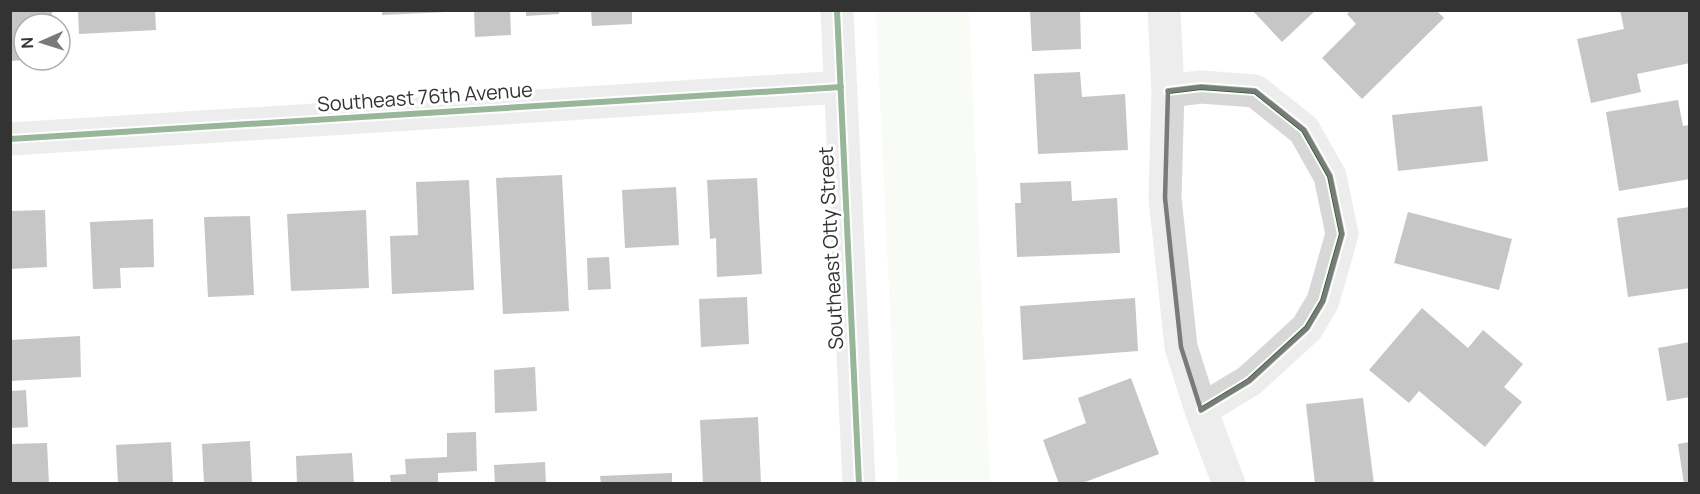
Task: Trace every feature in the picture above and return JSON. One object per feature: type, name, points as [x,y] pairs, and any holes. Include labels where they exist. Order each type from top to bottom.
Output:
[{"type":"street","name":"Southeast Otty Street","points":[[837,10],[859,483]]},
{"type":"street","points":[[1164,10],[1168,91],[1165,198],[1181,347],[1201,410],[1229,483]]},
{"type":"street","name":"Southeast 76th Avenue","points":[[10,139],[841,87]]},
{"type":"street","points":[[1168,91],[1201,87],[1255,91],[1304,130],[1330,176],[1342,234],[1323,302],[1307,328],[1249,381],[1201,410]]},
{"type":"highlighted area","points":[[1201,87],[1255,91],[1304,130],[1330,176],[1342,234],[1323,301],[1307,328],[1249,381],[1201,410],[1181,347],[1165,198],[1168,91]]},
{"type":"shaded area","points":[[876,11],[969,11],[990,483],[898,483]]},
{"type":"building","points":[[10,10],[52,10],[52,12],[12,12],[12,61],[10,61]]},
{"type":"building","points":[[78,10],[155,10],[156,30],[79,34]]},
{"type":"building","points":[[382,10],[446,10],[446,12],[382,15]]},
{"type":"building","points":[[474,10],[510,10],[511,35],[475,37]]},
{"type":"building","points":[[526,10],[559,10],[559,14],[526,16]]},
{"type":"building","points":[[591,10],[632,10],[632,24],[592,26]]},
{"type":"building","points":[[1030,10],[1080,10],[1081,49],[1032,51]]},
{"type":"building","points":[[1252,10],[1316,10],[1282,42]]},
{"type":"building","points":[[1351,10],[1436,10],[1444,18],[1362,99],[1322,58],[1356,24],[1347,14]]},
{"type":"building","points":[[1620,10],[1690,10],[1690,63],[1637,74],[1641,92],[1591,103],[1577,39],[1624,29]]},
{"type":"building","points":[[1080,72],[1082,97],[1125,94],[1128,150],[1038,154],[1034,74]]},
{"type":"building","points":[[1678,100],[1683,126],[1690,125],[1690,179],[1619,191],[1606,112]]},
{"type":"building","points":[[1482,106],[1488,161],[1398,171],[1392,115]]},
{"type":"building","points":[[562,175],[569,311],[503,314],[496,178]]},
{"type":"building","points":[[757,178],[762,274],[717,277],[716,238],[710,239],[707,180]]},
{"type":"building","points":[[469,180],[474,290],[392,294],[390,236],[418,235],[416,182]]},
{"type":"building","points":[[1071,181],[1072,201],[1117,198],[1120,253],[1017,257],[1015,203],[1021,203],[1020,183]]},
{"type":"building","points":[[676,187],[679,245],[625,248],[622,190]]},
{"type":"building","points":[[1690,207],[1690,288],[1628,297],[1617,218]]},
{"type":"building","points":[[45,210],[47,267],[10,269],[10,211]]},
{"type":"building","points":[[366,210],[369,288],[291,291],[287,214]]},
{"type":"building","points":[[1408,212],[1512,239],[1499,290],[1394,263]]},
{"type":"building","points":[[250,216],[254,295],[208,297],[204,217]]},
{"type":"building","points":[[153,219],[154,267],[120,268],[121,288],[93,289],[90,222]]},
{"type":"building","points":[[609,257],[611,289],[588,290],[587,258]]},
{"type":"building","points":[[747,297],[749,344],[701,347],[699,299]]},
{"type":"building","points":[[1135,298],[1138,351],[1023,360],[1020,306]]},
{"type":"building","points":[[1422,308],[1468,348],[1483,330],[1523,364],[1504,387],[1522,402],[1485,447],[1419,391],[1409,403],[1369,370]]},
{"type":"building","points":[[80,336],[81,377],[10,381],[10,340]]},
{"type":"building","points":[[1690,342],[1690,397],[1667,401],[1658,348]]},
{"type":"building","points":[[535,367],[537,411],[495,413],[494,370]]},
{"type":"building","points":[[1131,378],[1159,454],[1080,484],[1059,484],[1043,440],[1086,423],[1078,398]]},
{"type":"building","points":[[26,390],[28,427],[10,428],[10,391]]},
{"type":"building","points":[[1363,398],[1374,484],[1315,484],[1306,404]]},
{"type":"building","points":[[758,417],[761,484],[703,484],[700,420]]},
{"type":"building","points":[[476,432],[477,471],[438,473],[438,484],[391,484],[390,475],[406,474],[405,459],[447,457],[447,433]]},
{"type":"building","points":[[250,441],[252,484],[204,484],[202,444]]},
{"type":"building","points":[[171,442],[173,484],[118,484],[116,445]]},
{"type":"building","points":[[1690,442],[1690,484],[1684,484],[1678,444]]},
{"type":"building","points":[[47,443],[49,484],[10,484],[10,444]]},
{"type":"building","points":[[352,453],[354,484],[297,484],[296,456]]},
{"type":"building","points":[[545,462],[546,484],[495,484],[494,465]]},
{"type":"building","points":[[672,473],[672,484],[601,484],[600,476]]},
{"type":"cycle path","points":[[837,10],[859,484]]},
{"type":"cycle path","points":[[10,139],[841,87]]},
{"type":"cycle path","points":[[1168,91],[1201,87],[1255,91],[1304,130],[1330,176],[1342,234],[1323,301],[1307,328],[1249,381],[1201,410]]}]
